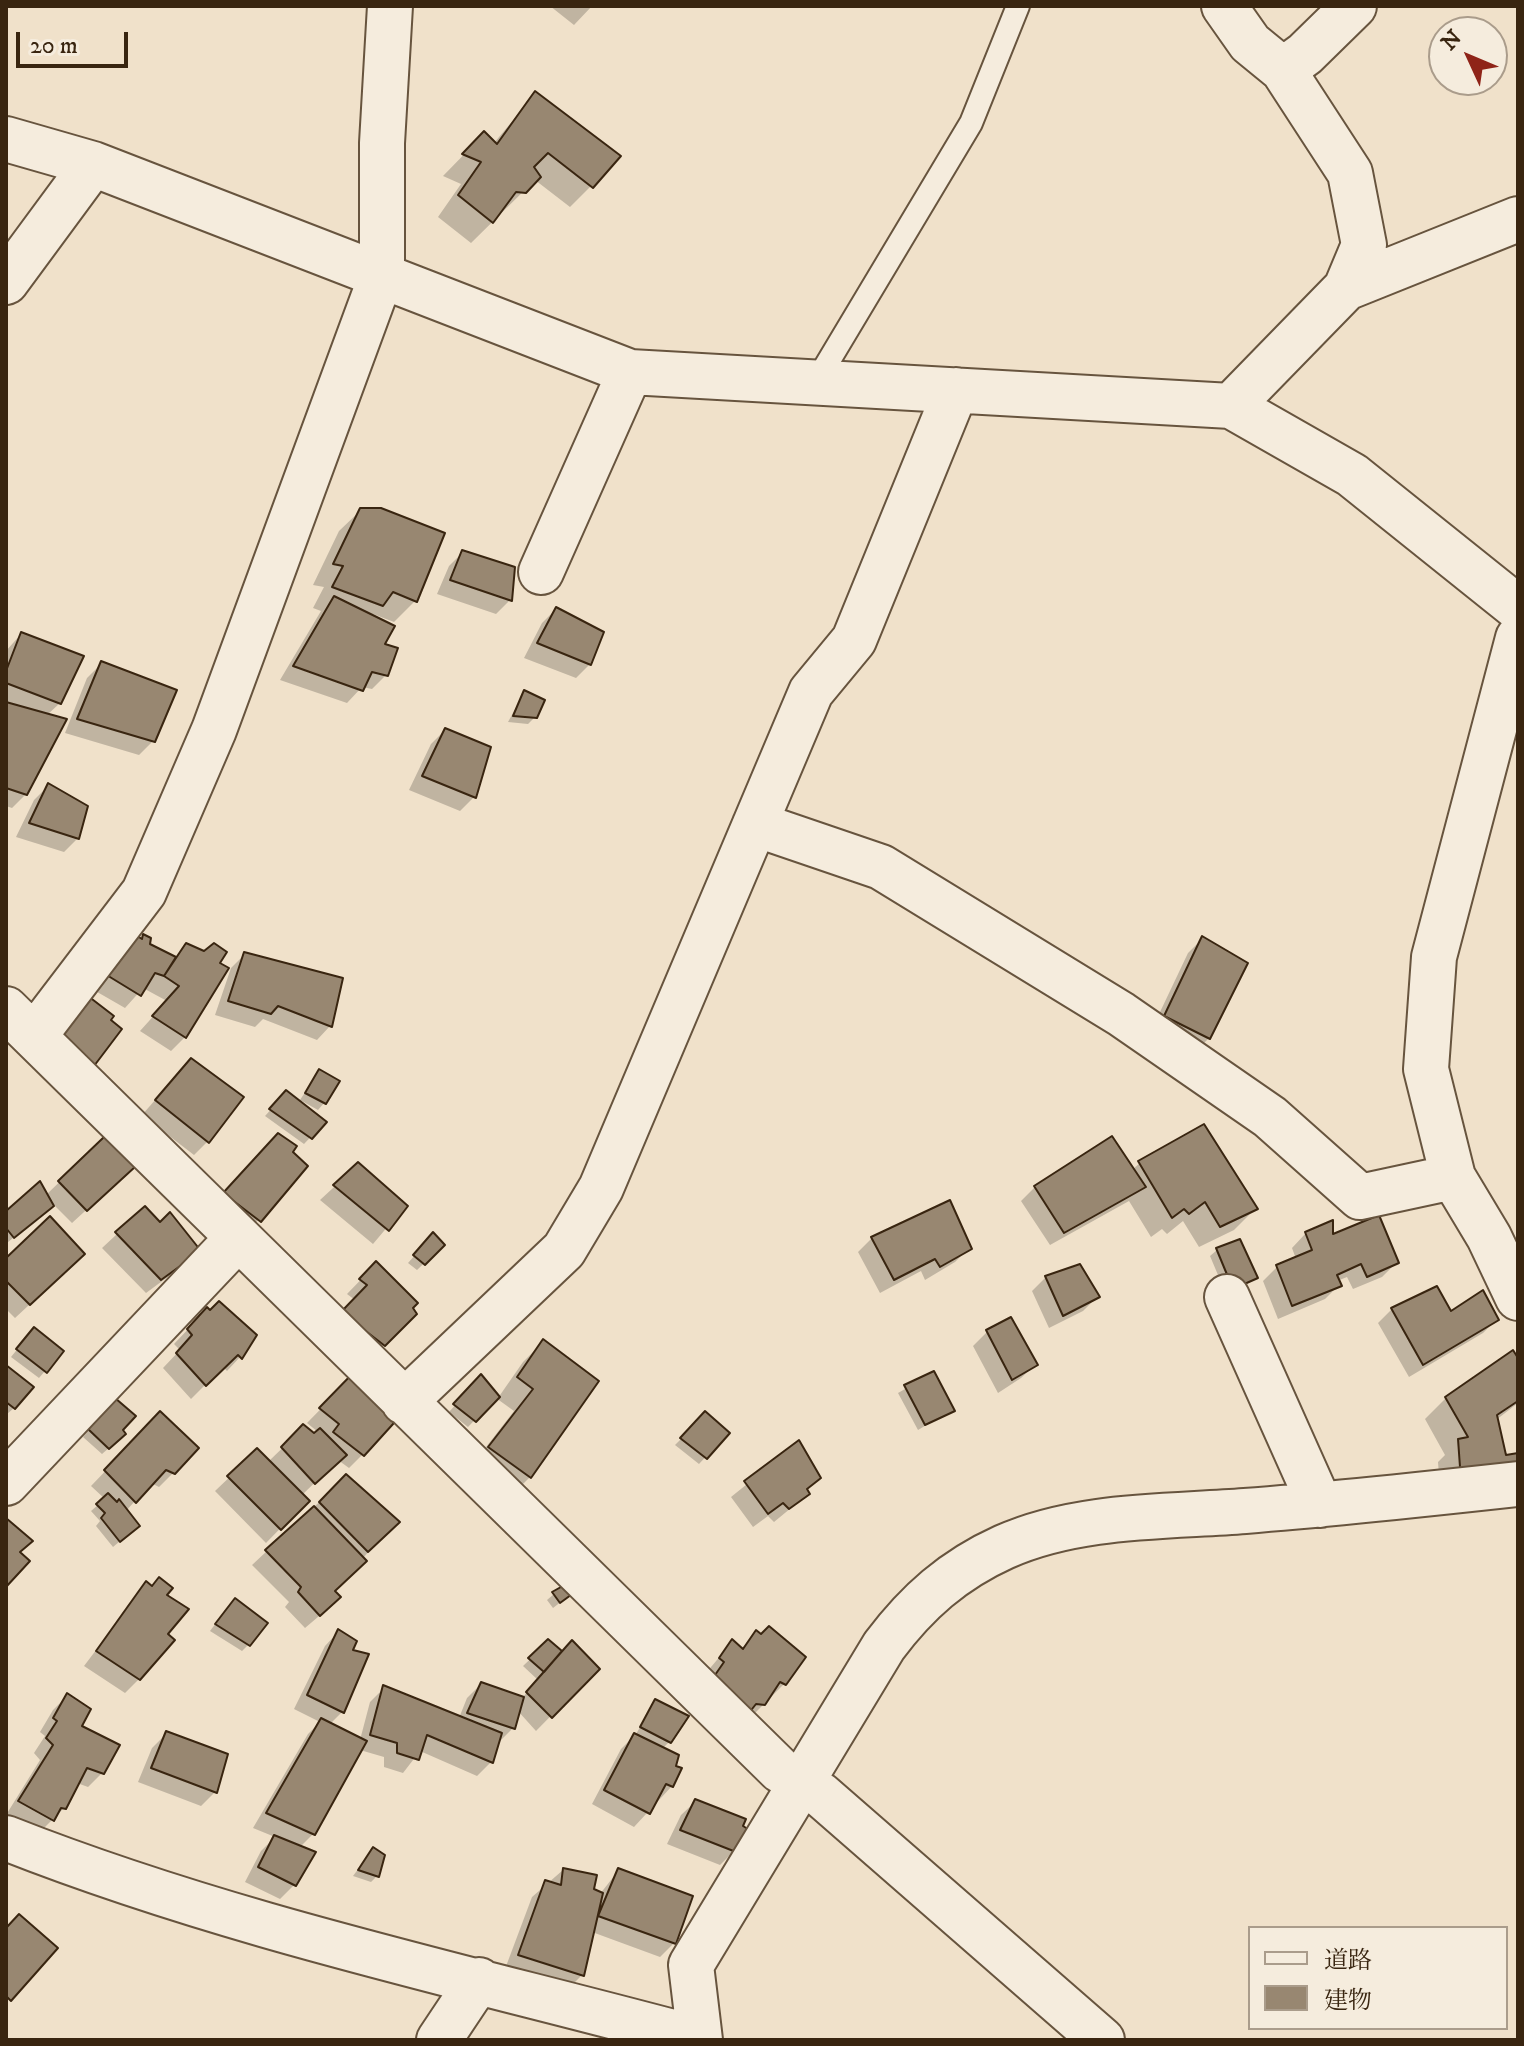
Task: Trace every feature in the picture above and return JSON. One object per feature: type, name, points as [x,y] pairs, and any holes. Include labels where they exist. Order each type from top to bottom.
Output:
[{"type":"street","points":[[390,6],[382,143],[382,274],[214,730],[144,892],[21,1022],[780,1770],[800,1780],[1102,2040]]},
{"type":"street","points":[[1224,6],[1250,43],[1283,70],[1350,173],[1364,245],[1346,288],[1231,406]]},
{"type":"street","points":[[1283,70],[1305,54],[1354,6]]},
{"type":"street","points":[[6,139],[93,164],[630,372],[1231,406],[1352,475],[1518,608]]},
{"type":"street","points":[[6,282],[93,164]]},
{"type":"street","points":[[1346,288],[1518,219]]},
{"type":"street","points":[[541,572],[630,372]]},
{"type":"street","points":[[404,1402],[564,1250],[601,1188],[811,692],[854,640],[956,390]]},
{"type":"street","points":[[1518,638],[1434,957],[1426,1069],[1453,1177],[1489,1237],[1518,1298]]},
{"type":"street","points":[[755,824],[881,867],[1121,1014],[1270,1117],[1360,1197],[1453,1177]]},
{"type":"street","points":[[6,1483],[238,1238]]},
{"type":"street","points":[[1227,1297],[1320,1505]]},
{"type":"street","points":[[6,1838],[66,1862],[272,1924],[699,2039],[691,1965],[800,1780],[884,1646],[913,1608],[941,1583],[977,1561],[1021,1542],[1111,1522],[1320,1505],[1518,1484]]},
{"type":"street","points":[[439,2040],[479,1980]]},
{"type":"lane","points":[[816,382],[971,123],[1018,6]]},
{"type":"building","points":[[535,91],[621,156],[593,188],[548,153],[534,167],[541,177],[526,193],[516,192],[493,223],[458,195],[481,162],[462,154],[484,131],[497,144]]},
{"type":"building","points":[[360,508],[381,508],[445,533],[417,602],[393,592],[383,606],[332,587],[343,566],[333,564]]},
{"type":"building","points":[[462,550],[515,567],[512,601],[450,580]]},
{"type":"building","points":[[334,596],[395,626],[385,644],[398,648],[388,676],[372,672],[363,691],[293,666]]},
{"type":"building","points":[[556,607],[604,632],[591,665],[537,643]]},
{"type":"building","points":[[21,632],[84,656],[61,704],[6,683],[6,671]]},
{"type":"building","points":[[101,661],[177,690],[155,742],[77,719]]},
{"type":"building","points":[[524,690],[545,700],[537,718],[513,716]]},
{"type":"building","points":[[6,702],[67,719],[27,795],[6,788]]},
{"type":"building","points":[[445,728],[491,747],[476,798],[422,776]]},
{"type":"building","points":[[48,783],[88,806],[79,839],[29,823]]},
{"type":"building","points":[[131,932],[142,939],[143,934],[151,938],[150,944],[176,957],[164,976],[155,973],[141,996],[105,974]]},
{"type":"building","points":[[1202,936],[1248,963],[1210,1039],[1164,1016]]},
{"type":"building","points":[[186,943],[204,951],[214,943],[227,952],[220,963],[229,968],[186,1038],[152,1016],[179,986],[164,976]]},
{"type":"building","points":[[244,952],[343,978],[332,1027],[278,1006],[271,1014],[228,1001]]},
{"type":"building","points":[[88,996],[114,1016],[111,1020],[122,1029],[91,1070],[52,1042]]},
{"type":"building","points":[[191,1058],[244,1097],[209,1143],[155,1100]]},
{"type":"building","points":[[319,1069],[340,1081],[326,1104],[305,1093]]},
{"type":"building","points":[[286,1090],[327,1122],[312,1139],[269,1109]]},
{"type":"building","points":[[1204,1124],[1258,1209],[1220,1227],[1205,1202],[1189,1214],[1184,1209],[1172,1218],[1138,1161]]},
{"type":"building","points":[[278,1133],[297,1146],[293,1152],[308,1166],[261,1222],[223,1193]]},
{"type":"building","points":[[1112,1136],[1146,1187],[1064,1233],[1034,1186]]},
{"type":"building","points":[[104,1137],[136,1166],[87,1211],[58,1181]]},
{"type":"building","points":[[358,1162],[408,1206],[389,1231],[333,1185]]},
{"type":"building","points":[[40,1181],[54,1206],[14,1238],[6,1228],[6,1211]]},
{"type":"building","points":[[950,1200],[972,1249],[940,1267],[935,1259],[894,1280],[871,1237]]},
{"type":"building","points":[[145,1206],[160,1222],[170,1212],[201,1251],[161,1280],[115,1232]]},
{"type":"building","points":[[1379,1215],[1399,1263],[1367,1277],[1361,1264],[1337,1275],[1342,1286],[1292,1306],[1276,1265],[1312,1250],[1305,1232],[1333,1220],[1333,1234]]},
{"type":"building","points":[[50,1216],[85,1254],[30,1305],[6,1281],[6,1258]]},
{"type":"building","points":[[433,1232],[445,1245],[425,1265],[413,1255]]},
{"type":"building","points":[[1240,1239],[1258,1278],[1233,1289],[1216,1248]]},
{"type":"building","points":[[376,1261],[418,1303],[413,1308],[417,1314],[385,1346],[341,1312],[367,1285],[359,1279]]},
{"type":"building","points":[[1080,1264],[1100,1297],[1063,1316],[1045,1276]]},
{"type":"building","points":[[1437,1286],[1451,1311],[1483,1290],[1499,1320],[1423,1365],[1391,1308]]},
{"type":"building","points":[[219,1301],[257,1335],[242,1359],[238,1355],[206,1386],[176,1353],[192,1335],[187,1329],[207,1307],[210,1310]]},
{"type":"building","points":[[1011,1317],[1038,1365],[1012,1380],[986,1330]]},
{"type":"building","points":[[34,1327],[64,1351],[47,1373],[16,1349]]},
{"type":"building","points":[[543,1339],[599,1381],[531,1478],[488,1447],[533,1389],[517,1377]]},
{"type":"building","points":[[1513,1350],[1518,1358],[1518,1401],[1497,1415],[1506,1455],[1518,1453],[1518,1477],[1461,1481],[1458,1439],[1468,1437],[1445,1397]]},
{"type":"building","points":[[6,1365],[34,1387],[15,1409],[6,1402]]},
{"type":"building","points":[[356,1370],[403,1413],[364,1456],[333,1432],[339,1424],[319,1408]]},
{"type":"building","points":[[934,1371],[955,1411],[925,1425],[904,1385]]},
{"type":"building","points":[[481,1374],[500,1397],[476,1422],[453,1404]]},
{"type":"building","points":[[115,1398],[136,1416],[123,1430],[126,1434],[109,1449],[88,1429]]},
{"type":"building","points":[[160,1411],[199,1448],[175,1474],[166,1470],[136,1503],[104,1470]]},
{"type":"building","points":[[705,1411],[730,1433],[707,1459],[680,1438]]},
{"type":"building","points":[[303,1424],[314,1433],[320,1428],[347,1455],[315,1484],[281,1447]]},
{"type":"building","points":[[799,1440],[821,1478],[807,1489],[810,1494],[789,1509],[783,1503],[768,1514],[744,1481]]},
{"type":"building","points":[[257,1448],[310,1501],[281,1530],[227,1476]]},
{"type":"building","points":[[346,1474],[400,1522],[368,1552],[319,1502]]},
{"type":"building","points":[[108,1493],[117,1502],[119,1499],[140,1526],[120,1542],[101,1518],[105,1513],[96,1504]]},
{"type":"building","points":[[314,1506],[367,1561],[335,1591],[341,1597],[320,1616],[298,1592],[301,1587],[265,1550]]},
{"type":"building","points":[[6,1518],[33,1541],[20,1552],[30,1561],[6,1587]]},
{"type":"building","points":[[159,1577],[173,1588],[167,1595],[189,1609],[168,1634],[175,1640],[140,1680],[96,1651],[146,1581],[152,1586]]},
{"type":"building","points":[[568,1583],[575,1592],[560,1603],[552,1592]]},
{"type":"building","points":[[235,1598],[268,1623],[250,1646],[215,1624]]},
{"type":"building","points":[[769,1626],[806,1657],[786,1685],[780,1682],[765,1705],[756,1704],[741,1723],[704,1691],[724,1662],[719,1658],[732,1639],[743,1649],[756,1630],[761,1634]]},
{"type":"building","points":[[338,1629],[357,1641],[353,1650],[369,1654],[344,1713],[307,1695]]},
{"type":"building","points":[[548,1639],[562,1651],[544,1672],[528,1658]]},
{"type":"building","points":[[572,1640],[600,1669],[552,1718],[526,1692]]},
{"type":"building","points":[[481,1682],[524,1697],[515,1729],[467,1713]]},
{"type":"building","points":[[383,1685],[502,1733],[493,1763],[427,1735],[419,1760],[397,1753],[397,1743],[370,1735]]},
{"type":"building","points":[[67,1693],[91,1709],[82,1726],[120,1745],[104,1774],[87,1768],[66,1809],[61,1808],[54,1821],[18,1801],[53,1745],[46,1738],[57,1721],[53,1718]]},
{"type":"building","points":[[655,1699],[689,1716],[671,1743],[640,1727]]},
{"type":"building","points":[[321,1718],[367,1741],[315,1835],[266,1813]]},
{"type":"building","points":[[166,1731],[228,1754],[217,1793],[151,1768]]},
{"type":"building","points":[[634,1733],[679,1755],[676,1766],[682,1768],[673,1787],[666,1784],[650,1814],[604,1790]]},
{"type":"building","points":[[695,1799],[746,1819],[743,1826],[751,1831],[736,1852],[680,1830]]},
{"type":"building","points":[[274,1835],[316,1852],[296,1886],[258,1867]]},
{"type":"building","points":[[373,1847],[385,1855],[379,1877],[358,1870]]},
{"type":"building","points":[[563,1868],[597,1875],[594,1889],[603,1893],[584,1976],[518,1955],[545,1880],[561,1885]]},
{"type":"building","points":[[618,1868],[693,1896],[676,1944],[598,1916]]},
{"type":"building","points":[[19,1914],[58,1948],[11,2001],[6,1996],[6,1928]]}]
